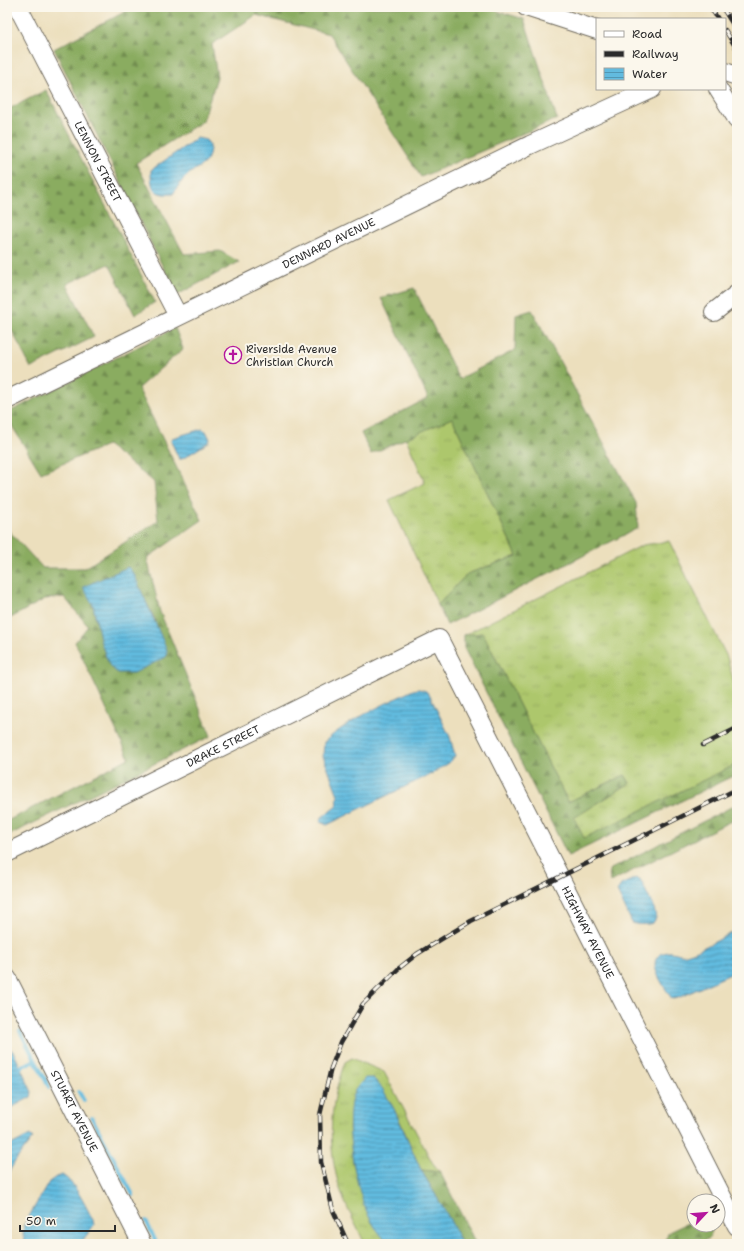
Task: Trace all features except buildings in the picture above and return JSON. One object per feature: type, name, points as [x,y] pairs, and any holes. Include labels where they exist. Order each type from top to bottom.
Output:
[{"type":"street","name":"LENNON STREET","points":[[18,7],[178,316]]},
{"type":"street","points":[[526,7],[596,30]]},
{"type":"street","points":[[726,72],[737,76]]},
{"type":"street","name":"DENNARD AVENUE","points":[[7,400],[523,148],[650,90]]},
{"type":"street","points":[[719,90],[737,119]]},
{"type":"street","points":[[714,312],[737,294]]},
{"type":"street","name":"DRAKE STREET","points":[[7,853],[439,639]]},
{"type":"street","name":"HIGHWAY AVENUE","points":[[439,639],[737,1226]]},
{"type":"street","name":"STUART AVENUE","points":[[7,978],[142,1244]]},
{"type":"green space","points":[[134,7],[201,7],[202,9],[206,7],[484,7],[524,19],[557,119],[421,177],[329,34],[256,15],[212,44],[217,77],[203,121],[136,163],[184,254],[220,251],[239,262],[177,295],[54,49]]},
{"type":"green space","points":[[46,90],[155,302],[135,315],[109,264],[67,284],[94,337],[31,368],[7,321],[7,110]]},
{"type":"green space","points":[[414,288],[459,379],[515,350],[516,315],[532,310],[636,503],[638,528],[447,625],[438,605],[467,574],[517,556],[452,418],[371,454],[361,433],[428,398],[381,298]]},
{"type":"green space","points":[[175,328],[183,349],[138,388],[202,520],[147,558],[160,612],[211,736],[7,836],[7,821],[129,758],[75,642],[88,626],[64,597],[45,599],[7,620],[7,529],[43,568],[85,568],[158,521],[154,482],[107,445],[41,473],[7,418],[7,413]],"holes":[[[146,602],[156,621],[96,622],[93,605]]]},
{"type":"green space","points":[[452,418],[517,556],[467,574],[438,605],[389,500],[425,483],[406,438]]},
{"type":"green space","points":[[669,541],[727,657],[737,694],[737,764],[584,839],[573,818],[630,783],[625,775],[568,802],[483,633],[464,635],[643,545]]},
{"type":"green space","points":[[483,633],[568,802],[625,775],[630,783],[574,818],[584,838],[737,764],[737,774],[568,856],[464,648],[464,635]]},
{"type":"green space","points":[[737,804],[737,818],[610,882],[609,870]]},
{"type":"green space","points":[[352,1058],[384,1072],[432,1162],[440,1172],[421,1170],[395,1110],[373,1078],[349,1127],[353,1163],[371,1221],[388,1244],[365,1244],[344,1200],[334,1165],[331,1131],[332,1113],[339,1079],[345,1062]]},
{"type":"green space","points":[[421,1170],[440,1172],[476,1244],[462,1244],[449,1218]]},
{"type":"green space","points":[[686,1224],[686,1233],[711,1233],[709,1238],[698,1244],[660,1244],[664,1242],[669,1232]]},
{"type":"water","points":[[197,138],[206,140],[210,145],[210,152],[206,161],[185,178],[173,194],[161,194],[154,190],[151,170]]},
{"type":"water","points":[[202,429],[206,431],[210,439],[209,442],[182,459],[179,459],[171,441],[172,438]]},
{"type":"water","points":[[128,567],[134,574],[167,650],[166,657],[134,673],[118,673],[110,667],[101,643],[93,605],[83,587]]},
{"type":"water","points":[[419,689],[426,691],[430,696],[450,737],[455,756],[449,763],[431,774],[327,825],[320,822],[322,817],[337,806],[338,795],[323,756],[324,742],[345,726],[367,713],[413,690]]},
{"type":"water","points":[[636,878],[640,879],[654,908],[656,918],[653,923],[632,923],[617,891],[621,885]]},
{"type":"water","points":[[737,930],[737,971],[678,998],[672,999],[660,980],[655,965],[656,959],[660,955],[668,952],[684,954],[692,952],[712,944]]},
{"type":"water","points":[[7,1047],[13,1051],[32,1092],[31,1097],[7,1110]]},
{"type":"water","points":[[365,1078],[373,1078],[382,1088],[394,1109],[421,1170],[449,1218],[462,1244],[388,1244],[374,1225],[366,1210],[356,1176],[350,1137],[351,1102],[355,1090]]},
{"type":"water","points":[[30,1135],[33,1138],[16,1160],[7,1175],[7,1147]]},
{"type":"water","points":[[62,1175],[67,1178],[80,1195],[93,1220],[94,1225],[80,1244],[26,1244],[23,1235],[24,1225],[49,1182]]},
{"type":"waterway","points":[[20,1031],[49,1087]]},
{"type":"waterway","points":[[21,1067],[35,1060]]},
{"type":"waterway","points":[[79,1092],[84,1101]]},
{"type":"waterway","points":[[92,1118],[133,1195]]},
{"type":"waterway","points":[[146,1221],[157,1244]]},
{"type":"railway","points":[[710,7],[717,18]]},
{"type":"railway","points":[[722,7],[737,31]]},
{"type":"railway","points":[[726,32],[737,49]]},
{"type":"railway","points":[[703,745],[737,728]]},
{"type":"railway","points":[[348,1244],[333,1210],[321,1162],[320,1115],[331,1068],[341,1042],[363,1004],[398,969],[417,954],[471,921],[737,789]]},
{"type":"place","name":"Riverside Avenue Christian Church","points":[[233,355]]}]
